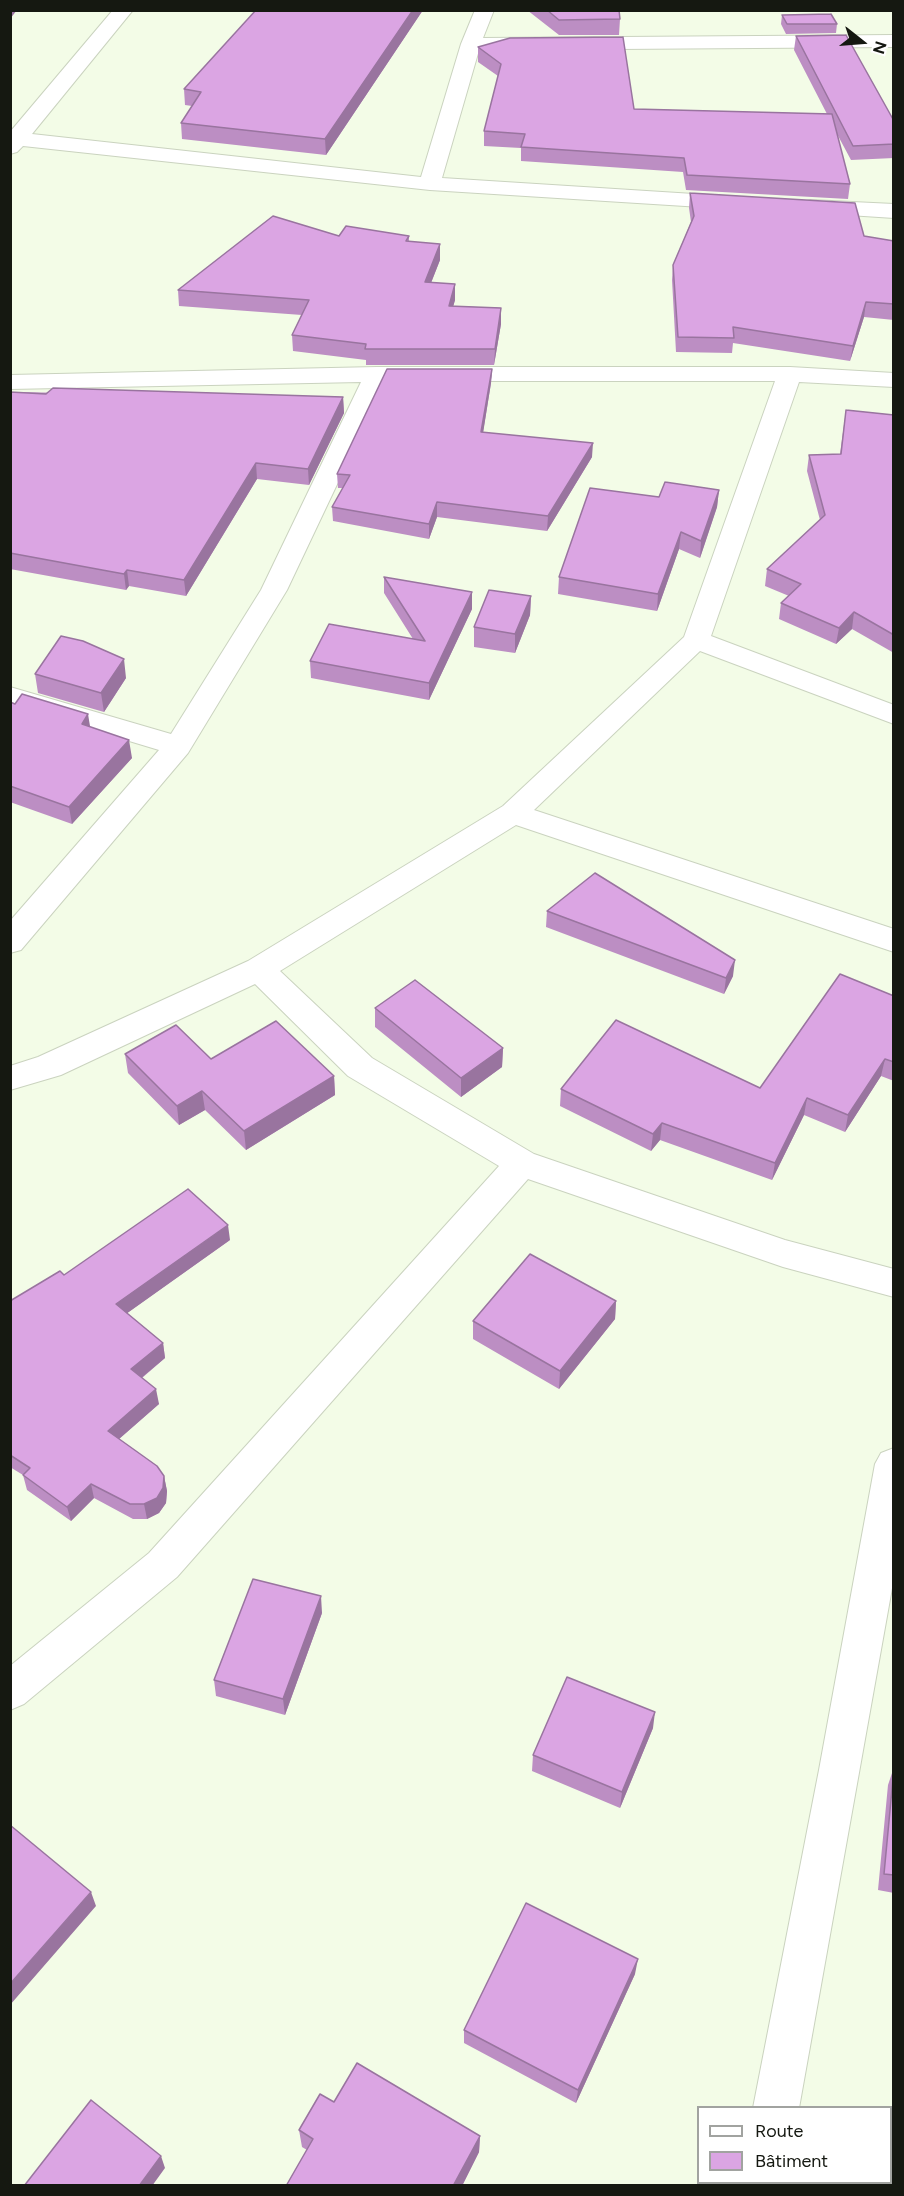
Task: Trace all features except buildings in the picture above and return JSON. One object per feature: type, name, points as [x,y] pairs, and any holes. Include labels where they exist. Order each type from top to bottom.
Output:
[{"type":"street","points":[[13,142],[124,10]]},
{"type":"street","points":[[430,184],[471,44],[485,10]]},
{"type":"street","points":[[471,44],[894,41]]},
{"type":"street","points":[[13,142],[430,184],[751,203]]},
{"type":"street","points":[[786,205],[894,212]]},
{"type":"street","points":[[10,942],[178,746],[274,590],[377,374]]},
{"type":"street","points":[[10,382],[377,374],[790,374],[894,380]]},
{"type":"street","points":[[10,1078],[49,1066],[259,969],[513,813],[696,640],[790,374]]},
{"type":"street","points":[[696,640],[894,715]]},
{"type":"street","points":[[10,696],[178,746]]},
{"type":"street","points":[[513,813],[894,941]]},
{"type":"street","points":[[259,969],[360,1067],[522,1162],[783,1253],[894,1283]]},
{"type":"street","points":[[10,1691],[163,1565],[522,1162]]},
{"type":"street","points":[[776,2106],[840,1770],[894,1464]]}]
